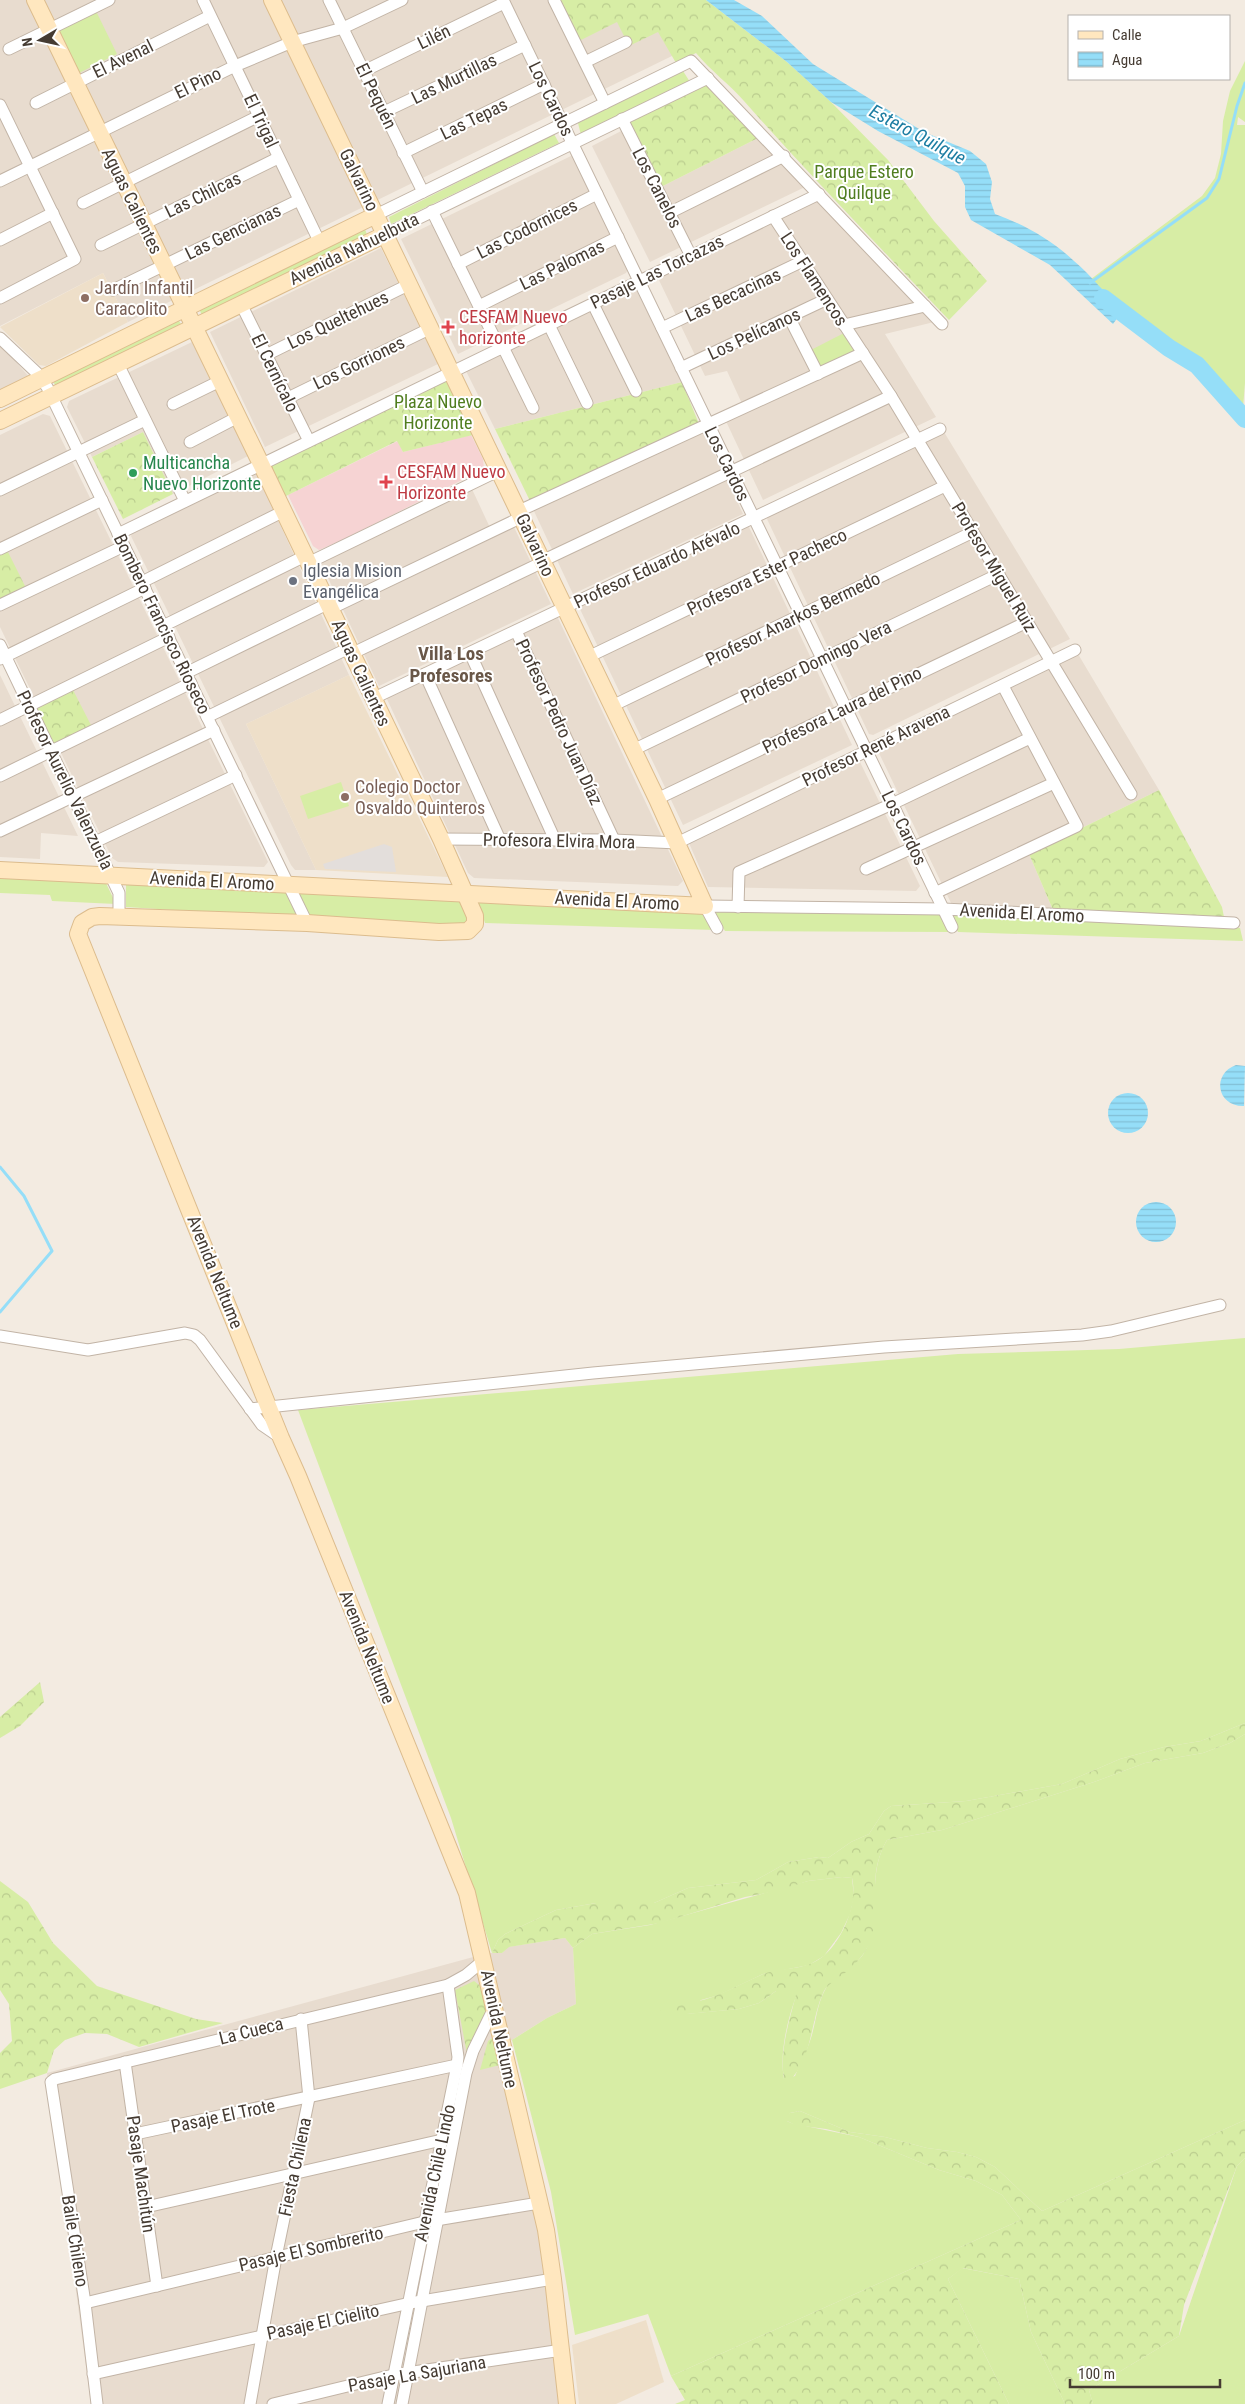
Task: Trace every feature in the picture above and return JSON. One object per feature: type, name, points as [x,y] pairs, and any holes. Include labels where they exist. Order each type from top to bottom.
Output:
[{"type":"street","name":"Aguas Calientes","points":[[35,0],[284,511],[372,699],[441,839],[475,916],[474,926],[464,932],[307,923]]},
{"type":"street","points":[[10,49],[109,0]]},
{"type":"street","name":"El Trigal","points":[[203,0],[320,242]]},
{"type":"street","name":"Galvarino","points":[[272,0],[500,470],[717,928]]},
{"type":"street","name":"El Pequén","points":[[329,0],[423,192]]},
{"type":"street","name":"El Pino","points":[[0,180],[235,66],[292,42],[343,28],[402,0]]},
{"type":"street","points":[[554,0],[605,103]]},
{"type":"street","name":"Los Cardos","points":[[504,1],[952,927]]},
{"type":"street","name":"Lilén","points":[[364,71],[504,1]]},
{"type":"street","name":"El Avenal","points":[[36,103],[210,16]]},
{"type":"street","points":[[585,62],[626,42]]},
{"type":"street","name":"Las Murtillas","points":[[384,112],[525,45]]},
{"type":"street","name":"Avenida Nahuelbuta","points":[[0,399],[691,61],[708,78],[0,421]]},
{"type":"street","points":[[708,78],[942,324]]},
{"type":"street","name":"Las Tepas","points":[[404,153],[544,84]]},
{"type":"street","points":[[0,298],[75,259],[2,112]]},
{"type":"street","points":[[83,202],[259,116]]},
{"type":"street","name":"Los Canelos","points":[[622,119],[691,256]]},
{"type":"street","points":[[669,213],[784,156]]},
{"type":"street","name":"Las Chilcas","points":[[101,245],[278,158]]},
{"type":"street","name":"Las Codornices","points":[[458,264],[597,194]]},
{"type":"street","name":"Pasaje Las Torcazas","points":[[118,534],[819,194]]},
{"type":"street","name":"Las Gencianas","points":[[113,290],[299,200]]},
{"type":"street","points":[[432,212],[533,408]]},
{"type":"street","points":[[0,240],[53,213]]},
{"type":"street","name":"Los Flamencos","points":[[773,216],[855,342]]},
{"type":"street","name":"Las Palomas","points":[[479,306],[618,237]]},
{"type":"street","name":"Las Becacinas","points":[[662,328],[803,261]]},
{"type":"street","name":"Los Queltehues","points":[[266,355],[410,284]]},
{"type":"street","name":"Los Pelícanos","points":[[681,368],[827,299]]},
{"type":"street","name":"El Cernícalo","points":[[241,304],[309,441]]},
{"type":"street","points":[[593,304],[636,390]]},
{"type":"street","points":[[844,325],[925,306]]},
{"type":"street","points":[[789,317],[818,374]]},
{"type":"street","points":[[549,325],[587,403]]},
{"type":"street","name":"Los Gorriones","points":[[288,398],[431,328]]},
{"type":"street","name":"Bombero Francisco Rioseco","points":[[0,338],[42,379],[51,396],[307,923]]},
{"type":"street","name":"Profesor Miguel Ruiz","points":[[855,342],[891,396],[1131,794]]},
{"type":"street","points":[[0,776],[51,752],[188,678],[329,607],[520,514],[862,353]]},
{"type":"street","points":[[118,364],[185,501]]},
{"type":"street","points":[[173,404],[220,381]]},
{"type":"street","points":[[207,717],[891,396]]},
{"type":"street","points":[[190,442],[238,417]]},
{"type":"street","points":[[0,490],[145,420]]},
{"type":"street","name":"Profesor Eduardo Arévalo","points":[[372,699],[940,429]]},
{"type":"street","points":[[163,626],[500,470]]},
{"type":"street","name":"Profesora Ester Pacheco","points":[[588,657],[945,486]]},
{"type":"street","points":[[0,549],[102,500]]},
{"type":"street","points":[[3,658],[284,511]]},
{"type":"street","name":"Profesor Anarkos Bermedo","points":[[612,706],[973,532]]},
{"type":"street","points":[[0,605],[124,546]]},
{"type":"street","name":"Profesor Domingo Vera","points":[[634,750],[999,574]]},
{"type":"street","name":"Profesora Laura del Pino","points":[[657,799],[1027,622]]},
{"type":"street","name":"Profesor Pedro Juan Díaz","points":[[516,631],[614,840]]},
{"type":"street","points":[[0,720],[169,638]]},
{"type":"street","name":"Profesor Aurelio Valenzuela","points":[[0,645],[3,658],[29,706],[119,893],[119,916]]},
{"type":"street","name":"Profesor René Aravena","points":[[677,843],[866,750],[1052,663],[1074,650]]},
{"type":"street","points":[[470,653],[555,840]]},
{"type":"street","points":[[424,674],[500,840]]},
{"type":"street","points":[[935,893],[1076,826],[1003,686]]},
{"type":"street","points":[[0,831],[214,730]]},
{"type":"street","points":[[738,907],[739,872],[892,804],[1030,738]]},
{"type":"street","points":[[94,842],[236,775]]},
{"type":"street","points":[[866,869],[914,849],[1054,783]]},
{"type":"street","name":"Profesora Elvira Mora","points":[[441,839],[614,840],[677,843]]},
{"type":"street","name":"Avenida El Aromo","points":[[0,870],[705,906],[943,909],[1234,923]]},
{"type":"street","name":"Avenida Neltume","points":[[119,916],[100,916],[86,920],[79,928],[80,941],[280,1438],[298,1476],[467,1893],[539,2203],[553,2279],[567,2404]]},
{"type":"street","points":[[119,916],[307,923]]},
{"type":"street","points":[[250,1408],[602,1372],[884,1347],[1082,1335],[1111,1331],[1220,1305]]},
{"type":"street","points":[[0,1336],[88,1350],[185,1333],[194,1335],[200,1340],[262,1425],[280,1438]]},
{"type":"street","points":[[448,1985],[466,1975],[484,1960]]},
{"type":"street","name":"La Cueca","points":[[55,2079],[448,1985]]},
{"type":"street","name":"Avenida Chile Lindo","points":[[402,2404],[408,2373],[424,2222],[458,2057],[448,1985]]},
{"type":"street","name":"Avenida Chile Lindo","points":[[388,2404],[393,2375],[415,2302],[436,2221],[466,2072],[473,2051],[493,2010]]},
{"type":"street","name":"Fiesta Chilena","points":[[250,2404],[276,2256],[309,2098],[301,2019]]},
{"type":"street","name":"Pasaje Machitún","points":[[125,2062],[157,2286]]},
{"type":"street","name":"Pasaje El Trote","points":[[135,2134],[457,2065]]},
{"type":"street","name":"Baile Chileno","points":[[55,2079],[51,2082],[85,2303],[97,2404]]},
{"type":"street","points":[[146,2207],[442,2140]]},
{"type":"street","name":"Pasaje El Sombrerito","points":[[85,2303],[424,2222],[539,2203]]},
{"type":"street","name":"Pasaje El Cielito","points":[[93,2374],[415,2302],[553,2279]]},
{"type":"street","name":"Pasaje La Sajuriana","points":[[273,2404],[393,2375],[562,2350]]},
{"type":"shaded area","points":[[0,0],[641,0],[674,55],[128,322],[103,273],[0,326]]},
{"type":"shaded area","points":[[627,128],[657,189],[758,138],[805,187],[650,262],[592,146]]},
{"type":"shaded area","points":[[573,155],[628,269],[626,273],[458,354],[401,239]]},
{"type":"shaded area","points":[[817,199],[934,322],[885,334],[936,417],[763,500],[724,417],[744,408],[727,371],[705,376],[657,276]]},
{"type":"shaded area","points":[[381,248],[438,364],[265,447],[210,332]]},
{"type":"shaded area","name":"Jardín Infantil Caracolito","points":[[103,273],[128,322],[46,366],[39,365],[0,327]]},
{"type":"shaded area","points":[[635,287],[682,382],[495,429],[465,369]]},
{"type":"shaded area","points":[[192,342],[248,456],[173,494],[143,432],[92,457],[67,407],[69,401]]},
{"type":"shaded area","points":[[0,344],[30,378],[0,393]]},
{"type":"shaded area","points":[[43,414],[50,416],[268,862],[264,867],[118,862],[112,858],[0,627],[0,435]]},
{"type":"shaded area","points":[[704,431],[743,514],[573,594],[533,509]]},
{"type":"shaded area","points":[[944,432],[1070,639],[873,735],[869,734],[767,519],[769,515]]},
{"type":"shaded area","name":"CESFAM Nuevo Horizonte","points":[[471,435],[483,459],[484,469],[342,540],[319,550],[313,546],[288,495],[398,441],[403,452]]},
{"type":"shaded area","points":[[256,472],[349,675],[246,724],[316,870],[295,870],[291,865],[131,536],[134,529]]},
{"type":"shaded area","points":[[471,487],[493,534],[513,525],[551,604],[379,686],[320,561]]},
{"type":"shaded area","points":[[748,525],[852,745],[683,825],[579,607]]},
{"type":"shaded area","points":[[557,616],[683,881],[678,886],[474,878],[468,873],[386,697]]},
{"type":"shaded area","points":[[1078,654],[1159,790],[1029,854],[1053,910],[951,903],[878,751]]},
{"type":"shaded area","points":[[0,675],[78,836],[41,833],[40,859],[0,857]]},
{"type":"shaded area","name":"Colegio Doctor Osvaldo Quinteros","points":[[349,675],[448,877],[316,870],[246,724]]},
{"type":"shaded area","points":[[860,762],[920,886],[916,891],[708,887],[689,843]]},
{"type":"shaded area","points":[[384,844],[392,847],[396,872],[325,869],[323,864]]},
{"type":"shaded area","points":[[565,1938],[573,1948],[576,2004],[547,2018],[507,2043],[575,2404],[91,2404],[47,2073],[488,1953],[502,1953],[508,1947]]},
{"type":"shaded area","points":[[646,2320],[664,2382],[616,2404],[579,2404],[572,2345]]},
{"type":"green space","name":"Parque Estero Quilque","points":[[558,0],[706,0],[787,62],[831,102],[888,160],[934,221],[987,281],[949,320],[738,95],[696,53],[676,63],[658,32],[629,46],[617,22],[579,41]]},
{"type":"green space","points":[[96,11],[117,54],[79,73],[58,29]]},
{"type":"green space","points":[[1245,61],[1245,122],[1238,117],[1237,125],[1245,125],[1245,383],[1243,408],[1199,362],[1141,323],[1109,298],[1091,279],[1202,196],[1215,178],[1221,154],[1223,121],[1230,91]]},
{"type":"green space","points":[[683,71],[690,82],[581,135],[578,123]]},
{"type":"green space","points":[[708,78],[758,138],[657,189],[622,119]]},
{"type":"green space","points":[[554,134],[559,143],[391,224],[389,217]]},
{"type":"green space","points":[[365,229],[367,235],[202,316],[199,308]]},
{"type":"green space","points":[[178,319],[182,326],[56,387],[53,381]]},
{"type":"green space","points":[[848,331],[863,353],[818,374],[807,352]]},
{"type":"green space","name":"Plaza Nuevo Horizonte","points":[[453,372],[481,433],[403,452],[397,441],[278,500],[261,464]]},
{"type":"green space","name":"Plaza Nuevo Horizonte","points":[[682,382],[699,424],[530,501],[495,429]]},
{"type":"green space","points":[[143,432],[173,494],[123,519],[92,457]]},
{"type":"green space","points":[[5,546],[28,592],[0,605],[0,549]]},
{"type":"green space","points":[[71,686],[94,731],[51,752],[29,706]]},
{"type":"green space","points":[[341,782],[349,806],[308,819],[300,796]]},
{"type":"green space","points":[[1159,790],[1222,907],[1224,917],[1053,910],[1029,854]]},
{"type":"green space","points":[[0,874],[104,879],[116,904],[52,901],[50,895],[0,893]]},
{"type":"green space","points":[[126,881],[286,890],[298,918],[126,907]]},
{"type":"green space","points":[[290,885],[464,893],[474,926],[307,923]]},
{"type":"green space","points":[[477,900],[703,910],[715,930],[485,923]]},
{"type":"green space","points":[[714,912],[943,914],[952,932],[725,931]]},
{"type":"green space","points":[[949,914],[1240,928],[1243,941],[958,932]]},
{"type":"green space","points":[[1245,1338],[1245,1723],[1201,1741],[1164,1747],[1120,1759],[1062,1784],[966,1801],[891,1806],[884,1811],[869,1834],[851,1842],[828,1858],[819,1857],[788,1862],[756,1880],[688,1888],[654,1903],[596,1903],[556,1910],[505,1934],[498,1940],[492,1953],[451,1818],[298,1410],[958,1354],[1119,1349]]},
{"type":"green space","points":[[40,1682],[44,1702],[20,1726],[0,1738],[0,1717]]},
{"type":"green space","points":[[1245,1723],[1245,1734],[1230,1743],[1203,1753],[1145,1763],[1094,1782],[942,1830],[887,1840],[881,1852],[876,1874],[875,1918],[869,1944],[857,1961],[824,1991],[819,2002],[807,2051],[796,2073],[788,2082],[784,2079],[784,2046],[797,1991],[776,1991],[759,2003],[739,2009],[656,2017],[661,2010],[705,1999],[767,1973],[804,1966],[820,1959],[837,1940],[844,1928],[852,1902],[852,1878],[842,1877],[808,1881],[777,1891],[745,1897],[660,1923],[592,1934],[573,1948],[565,1938],[509,1947],[502,1953],[492,1953],[498,1940],[505,1934],[556,1910],[596,1903],[654,1903],[688,1888],[756,1880],[788,1862],[819,1857],[828,1858],[851,1842],[869,1834],[884,1811],[891,1806],[966,1801],[1062,1784],[1120,1759],[1164,1747],[1201,1741]]},
{"type":"green space","points":[[1245,1734],[1245,2120],[1042,2211],[995,2167],[976,2157],[927,2148],[885,2137],[850,2132],[800,2111],[790,2113],[787,2121],[791,2123],[859,2137],[939,2170],[976,2181],[1002,2195],[1021,2220],[671,2376],[648,2314],[575,2335],[551,2192],[512,2040],[547,2018],[576,2004],[573,1948],[592,1934],[650,1925],[808,1881],[842,1877],[852,1878],[854,1897],[850,1914],[841,1933],[824,1956],[809,1965],[763,1974],[719,1995],[701,2000],[685,2014],[739,2009],[759,2003],[776,1991],[798,1991],[788,2023],[783,2058],[784,2079],[795,2076],[813,2032],[822,1995],[829,1984],[852,1966],[867,1947],[874,1920],[877,1867],[887,1840],[942,1830],[1094,1782],[1145,1763],[1203,1753],[1230,1743]]},
{"type":"green space","points":[[0,1881],[28,1902],[53,1943],[97,1986],[196,2019],[223,2023],[139,2047],[107,2034],[85,2033],[65,2040],[54,2050],[47,2073],[0,2089],[0,2053],[12,2041],[9,2004],[0,1990]]},
{"type":"green space","points":[[474,1981],[483,1988],[487,2010],[467,2054],[455,1990]]},
{"type":"green space","points":[[495,2036],[500,2065],[480,2070],[488,2041]]},
{"type":"green space","points":[[800,2111],[850,2132],[885,2137],[927,2148],[976,2157],[995,2167],[1042,2211],[1245,2120],[1245,2158],[1237,2166],[1184,2305],[1179,2336],[1089,2390],[1093,2404],[1065,2404],[1031,2332],[1019,2279],[963,2268],[948,2279],[1009,2404],[675,2404],[685,2400],[671,2376],[1021,2220],[1002,2195],[976,2181],[939,2170],[859,2137],[826,2129],[795,2125],[787,2121],[786,2116]]},
{"type":"green space","points":[[1245,2158],[1245,2404],[1093,2404],[1089,2390],[1179,2336],[1237,2166]]},
{"type":"green space","points":[[962,2268],[1019,2279],[1031,2332],[1065,2404],[1009,2404],[948,2279]]},
{"type":"water","points":[[706,0],[734,0],[762,16],[813,64],[924,132],[970,151],[986,164],[992,182],[990,199],[995,214],[1037,233],[1081,267],[1124,309],[1113,324],[1050,265],[971,220],[965,207],[965,186],[958,173],[878,131],[831,102],[787,62]]},
{"type":"water","points":[[1236,1065],[1245,1066],[1244,1106],[1235,1105],[1228,1101],[1220,1089],[1223,1075],[1228,1069]]},
{"type":"water","points":[[1132,1093],[1139,1096],[1145,1102],[1148,1113],[1147,1121],[1139,1130],[1132,1133],[1124,1133],[1117,1130],[1109,1121],[1108,1109],[1111,1102],[1120,1094]]},
{"type":"water","points":[[1160,1202],[1167,1205],[1173,1211],[1176,1222],[1175,1230],[1167,1239],[1160,1242],[1152,1242],[1145,1239],[1137,1230],[1136,1218],[1139,1211],[1148,1203]]},
{"type":"waterway","points":[[1090,283],[1207,198],[1219,179],[1237,106],[1245,83]]},
{"type":"waterway","name":"Estero Quilque","points":[[1103,298],[1169,348],[1197,365],[1245,419]]},
{"type":"waterway","points":[[0,1167],[24,1196],[52,1251],[0,1312]]},
{"type":"place","name":"Jardín Infantil Caracolito","points":[[85,298]]},
{"type":"place","name":"CESFAM Nuevo horizonte","points":[[448,327]]},
{"type":"place","name":"Multicancha Nuevo Horizonte","points":[[133,473]]},
{"type":"place","name":"CESFAM Nuevo Horizonte","points":[[386,482]]},
{"type":"place","name":"Iglesia Mision Evangélica","points":[[293,581]]},
{"type":"place","name":"Colegio Doctor Osvaldo Quinteros","points":[[345,797]]},
{"type":"district","name":"Villa Los Profesores","points":[[451,664]]}]
